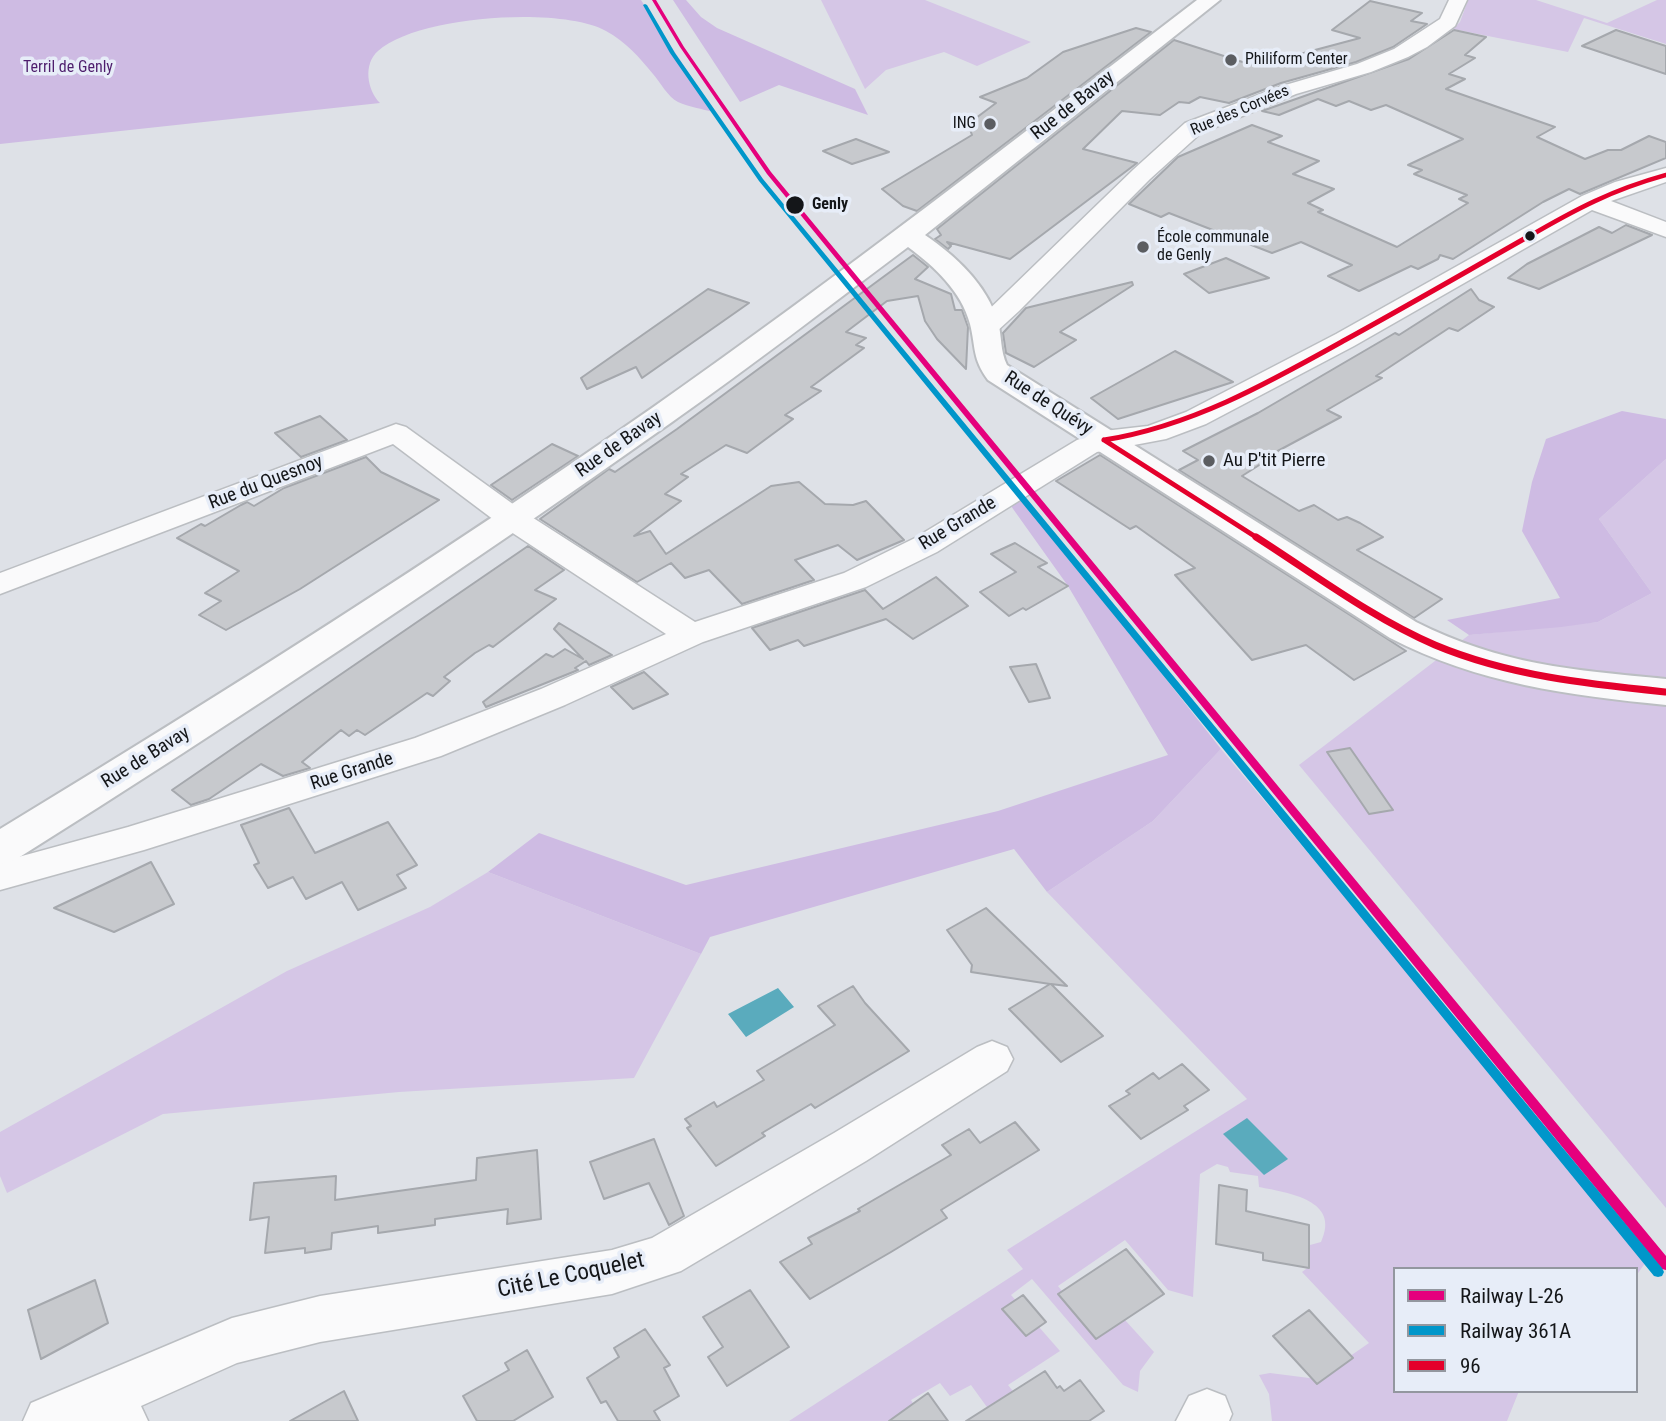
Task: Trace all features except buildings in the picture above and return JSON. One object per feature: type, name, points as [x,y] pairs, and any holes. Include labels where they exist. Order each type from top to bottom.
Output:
[{"type":"main road","name":"Rue de Bavay","points":[[0,849],[149,757],[513,519],[663,414],[908,235],[1210,0]]},
{"type":"main road","name":"Rue de Quévy","points":[[908,235],[941,262],[977,299],[986,327],[989,362],[999,374],[1403,630],[1473,663],[1528,677],[1666,692]]},
{"type":"street","name":"Rue des Corvées","points":[[986,327],[1142,174],[1193,128],[1289,90],[1364,68],[1401,53],[1420,43],[1448,22],[1458,0]]},
{"type":"street","name":"Rue Grande","points":[[0,876],[131,840],[428,747],[553,697],[691,635],[855,580],[926,545],[1087,446],[1104,440],[1128,439],[1156,433],[1196,418],[1346,340],[1590,201],[1623,187],[1666,175]]},
{"type":"street","points":[[1590,201],[1666,230]]},
{"type":"street","name":"Rue du Quesnoy","points":[[0,584],[396,433],[513,519]]},
{"type":"street","points":[[513,519],[691,635]]},
{"type":"street","name":"Cité Le Coquelet","points":[[49,1421],[116,1408],[232,1341],[320,1319],[612,1272],[664,1256],[850,1147],[992,1059]]},
{"type":"shaded area","points":[[821,0],[925,0],[1031,42],[977,66],[944,52],[886,70],[865,89]]},
{"type":"shaded area","points":[[1468,0],[1536,0],[1607,23],[1657,0],[1666,0],[1666,44],[1584,18],[1568,52],[1453,29],[1460,22]]},
{"type":"shaded area","points":[[1666,459],[1666,1208],[1299,765],[1469,635],[1598,622],[1652,593],[1599,519]]},
{"type":"shaded area","points":[[1221,749],[1648,1259],[1638,1273],[1638,1267],[1393,1267],[1393,1393],[1518,1393],[1507,1421],[1272,1421],[1269,1394],[1259,1375],[1270,1373],[1317,1379],[1369,1343],[1302,1272],[1310,1266],[1310,1245],[1321,1242],[1325,1228],[1324,1217],[1318,1208],[1297,1196],[1259,1187],[1258,1176],[1230,1172],[1228,1167],[1217,1164],[1200,1174],[1193,1297],[1168,1290],[1125,1240],[1058,1286],[1098,1337],[1125,1320],[1154,1352],[1140,1371],[1138,1392],[1123,1385],[1032,1279],[1011,1295],[1060,1351],[1008,1385],[1037,1421],[997,1421],[971,1385],[950,1396],[940,1383],[911,1400],[920,1415],[918,1421],[789,1421],[1023,1269],[1007,1250],[1247,1099],[1047,892],[1153,821]]},
{"type":"shaded area","points":[[488,872],[701,954],[634,1078],[399,1092],[163,1114],[7,1193],[0,1176],[0,1132],[287,971],[430,907]]},
{"type":"green space","name":"Terril de Genly","points":[[0,0],[641,0],[714,112],[674,100],[632,50],[606,31],[585,23],[556,19],[489,18],[424,30],[397,39],[378,51],[370,63],[368,77],[372,91],[380,103],[0,144]]},
{"type":"green space","points":[[673,0],[686,0],[701,17],[717,28],[855,89],[868,115],[779,85],[740,102]]},
{"type":"green space","points":[[1622,411],[1666,419],[1666,459],[1599,519],[1652,593],[1598,622],[1561,627],[1469,635],[1447,620],[1560,598],[1522,531],[1532,482],[1546,439]]},
{"type":"green space","points":[[1018,491],[1221,749],[1153,821],[1047,892],[1014,849],[710,937],[701,954],[488,872],[539,833],[686,885],[998,811],[1168,755],[1068,586],[1006,499]]},
{"type":"water","points":[[778,988],[794,1007],[746,1037],[728,1014]]},
{"type":"water","points":[[1247,1118],[1288,1159],[1264,1175],[1223,1134]]},
{"type":"rail line","name":"L-26","points":[[654,0],[682,47],[769,173],[1666,1265]]},
{"type":"rail line","name":"361A","points":[[645,5],[673,53],[761,180],[1658,1272]]},
{"type":"transit line","name":"96","points":[[1104,440],[1166,427],[1224,405],[1367,328],[1590,201],[1623,187],[1666,175]]},
{"type":"transit line","name":"96","points":[[1104,440],[1403,630],[1436,645],[1499,667],[1531,674],[1666,692]]},
{"type":"place","name":"Philiform Center","points":[[1231,60]]},
{"type":"place","name":"ING","points":[[990,124]]},
{"type":"place","name":"Genly","points":[[795,205]]},
{"type":"place","name":"École communale de Genly","points":[[1143,247]]},
{"type":"place","name":"Au P'tit Pierre","points":[[1209,461]]}]
